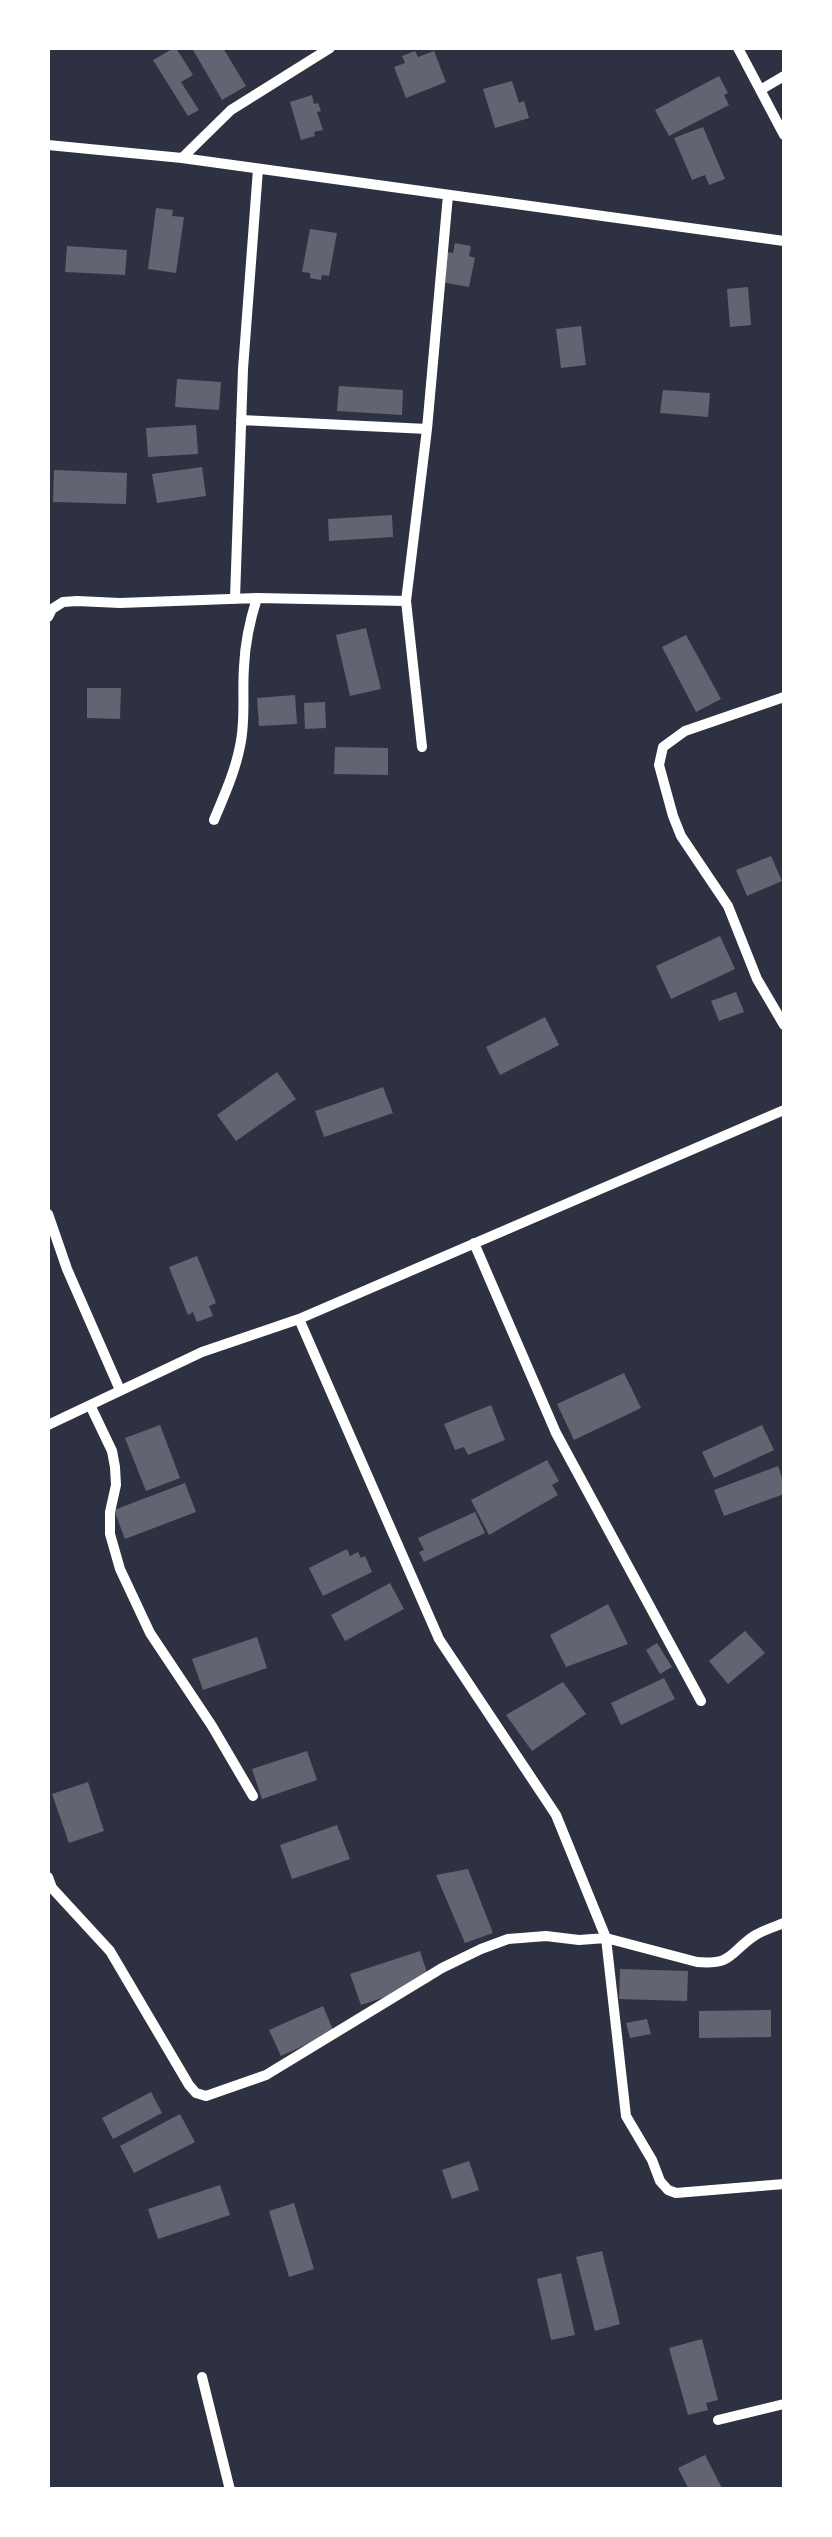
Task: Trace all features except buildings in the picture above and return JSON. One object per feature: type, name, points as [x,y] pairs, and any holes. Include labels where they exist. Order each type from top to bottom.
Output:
[{"type":"street","points":[[182,158],[231,110],[330,48]]},
{"type":"street","points":[[738,48],[784,134]]},
{"type":"street","points":[[762,89],[784,76]]},
{"type":"street","points":[[48,145],[182,158],[784,241]]},
{"type":"street","points":[[235,598],[241,420],[258,169]]},
{"type":"street","points":[[422,748],[406,601],[427,429],[448,195]]},
{"type":"street","points":[[241,420],[427,429]]},
{"type":"street","points":[[48,617],[62,602],[235,598],[406,601]]},
{"type":"street","points":[[214,820],[240,746],[244,666],[257,598]]},
{"type":"street","points":[[784,697],[685,732],[663,747],[659,764],[681,836],[728,906],[757,979],[784,1025]]},
{"type":"street","points":[[48,1425],[202,1352],[299,1319],[784,1110]]},
{"type":"street","points":[[48,1214],[120,1390]]},
{"type":"street","points":[[474,1243],[556,1433],[701,1702]]},
{"type":"street","points":[[299,1319],[439,1639],[556,1814],[606,1938],[626,2116],[660,2182],[676,2193],[784,2184]]},
{"type":"street","points":[[90,1405],[115,1466],[110,1534],[120,1569],[150,1633],[253,1796]]},
{"type":"street","points":[[48,1878],[52,1888],[110,1951],[189,2085],[196,2094],[206,2096],[266,2075],[442,1968],[508,1939],[606,1938],[712,1963],[728,1959],[753,1937],[784,1923]]},
{"type":"street","points":[[202,2377],[230,2490]]},
{"type":"street","points":[[718,2420],[784,2404]]}]
